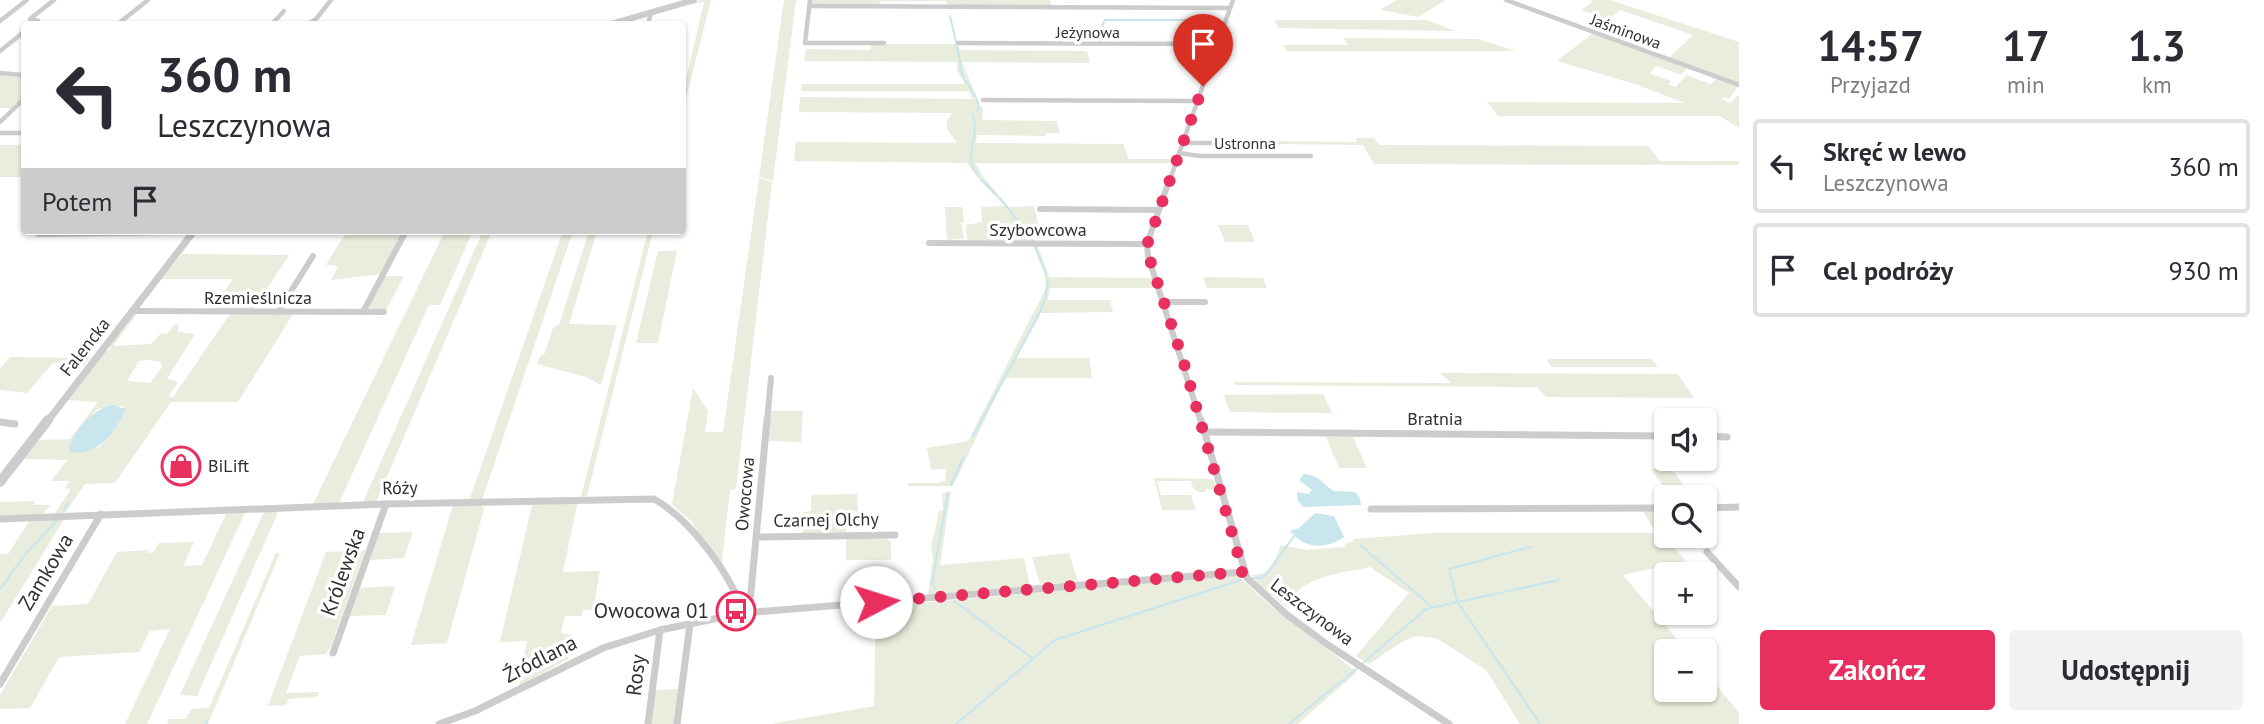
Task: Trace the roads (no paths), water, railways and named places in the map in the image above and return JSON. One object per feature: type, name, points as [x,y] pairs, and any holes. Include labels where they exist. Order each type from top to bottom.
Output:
[{"type":"street","points":[[0,20],[27,0]]},
{"type":"street","points":[[38,21],[30,19],[54,0]]},
{"type":"street","points":[[122,21],[149,0]]},
{"type":"street","points":[[313,21],[331,0]]},
{"type":"street","points":[[630,21],[694,0]]},
{"type":"street","points":[[810,0],[805,43],[884,43]]},
{"type":"street","points":[[1147,244],[1233,0]]},
{"type":"street","name":"Jaśminowa","points":[[1506,0],[1739,85]]},
{"type":"street","points":[[809,6],[1230,8]]},
{"type":"street","points":[[275,21],[284,11]]},
{"type":"street","points":[[649,21],[653,12]]},
{"type":"street","points":[[0,51],[21,34]]},
{"type":"street","name":"Jeżynowa","points":[[958,43],[1218,44]]},
{"type":"street","points":[[0,73],[21,75]]},
{"type":"street","points":[[983,100],[1197,101]]},
{"type":"street","points":[[0,122],[21,102]]},
{"type":"street","points":[[0,133],[21,133]]},
{"type":"street","points":[[1183,143],[1262,143]]},
{"type":"street","name":"Ustronna","points":[[1179,153],[1200,156],[1311,156]]},
{"type":"street","points":[[1040,209],[1159,210]]},
{"type":"street","name":"Falencka","points":[[0,482],[191,235]]},
{"type":"street","points":[[363,312],[404,235]]},
{"type":"street","name":"Szybowcowa","points":[[929,243],[1147,244]]},
{"type":"street","name":"Leszczynowa","points":[[1147,244],[1146,252],[1204,432],[1243,572],[1254,587],[1286,614],[1368,672],[1449,724]]},
{"type":"street","points":[[278,312],[313,256]]},
{"type":"street","points":[[1164,302],[1205,302]]},
{"type":"street","name":"Rzemieślnicza","points":[[132,311],[384,312]]},
{"type":"street","name":"Owocowa","points":[[746,613],[757,537],[771,378]]},
{"type":"street","points":[[0,422],[15,424]]},
{"type":"street","name":"Bratnia","points":[[1204,432],[1654,436]]},
{"type":"street","points":[[1717,437],[1727,437]]},
{"type":"street","name":"Róży","points":[[0,519],[386,504],[654,499],[672,508],[694,532],[746,613]]},
{"type":"street","name":"Królewska","points":[[333,653],[386,504]]},
{"type":"street","points":[[1371,509],[1654,508]]},
{"type":"street","points":[[1717,508],[1739,508]]},
{"type":"street","name":"Zamkowa","points":[[0,684],[102,514]]},
{"type":"street","name":"Czarnej Olchy","points":[[757,537],[895,535]]},
{"type":"street","points":[[1707,552],[1739,587]]},
{"type":"street","name":"Źródlana","points":[[439,724],[488,704],[579,658],[660,630],[746,613],[1243,572]]},
{"type":"street","points":[[677,724],[690,624]]},
{"type":"street","name":"Rosy","points":[[648,724],[660,630]]},
{"type":"water","points":[[113,405],[126,409],[111,434],[89,451],[69,452],[74,437],[85,422],[98,411]]},
{"type":"water","points":[[1304,474],[1318,478],[1334,491],[1355,492],[1361,505],[1303,507],[1298,501],[1297,492],[1308,494],[1312,490],[1299,480]]},
{"type":"water","points":[[1315,513],[1334,516],[1344,537],[1330,544],[1316,546],[1302,542],[1290,531],[1299,528]]},
{"type":"waterway","points":[[950,16],[956,42]]},
{"type":"waterway","points":[[1098,35],[1105,20],[1193,20]]},
{"type":"waterway","points":[[956,44],[960,61]]},
{"type":"waterway","points":[[960,63],[960,70]]},
{"type":"waterway","points":[[961,71],[964,78]]},
{"type":"waterway","points":[[965,80],[976,97]]},
{"type":"waterway","points":[[976,111],[979,109],[977,100]]},
{"type":"waterway","points":[[973,114],[974,119]]},
{"type":"waterway","points":[[974,138],[975,122]]},
{"type":"waterway","points":[[971,157],[973,140]]},
{"type":"waterway","points":[[971,159],[973,166]]},
{"type":"waterway","points":[[973,168],[979,176]]},
{"type":"waterway","points":[[982,180],[997,195]]},
{"type":"waterway","points":[[1004,203],[1033,241]]},
{"type":"waterway","points":[[1035,247],[1046,274]]},
{"type":"waterway","points":[[973,436],[1036,320],[1045,300],[1048,280]]},
{"type":"waterway","points":[[951,485],[964,456]]},
{"type":"waterway","points":[[936,590],[932,583],[948,493]]},
{"type":"waterway","points":[[64,510],[68,503]]},
{"type":"waterway","points":[[0,589],[27,552],[57,521]]},
{"type":"waterway","points":[[1253,578],[1261,578],[1267,574],[1294,536]]},
{"type":"waterway","points":[[1360,545],[1432,607]]},
{"type":"waterway","points":[[1458,602],[1449,569],[1530,547]]},
{"type":"waterway","points":[[956,724],[1055,640],[1241,580]]},
{"type":"waterway","points":[[1458,602],[1559,580]]},
{"type":"waterway","points":[[954,601],[1032,658]]},
{"type":"waterway","points":[[1363,663],[1426,609],[1458,602]]},
{"type":"waterway","points":[[1458,602],[1540,724]]},
{"type":"waterway","points":[[1289,724],[1359,667]]},
{"type":"place","name":"BiLift","points":[[181,466]]},
{"type":"place","name":"Owocowa 01","points":[[736,611]]}]
